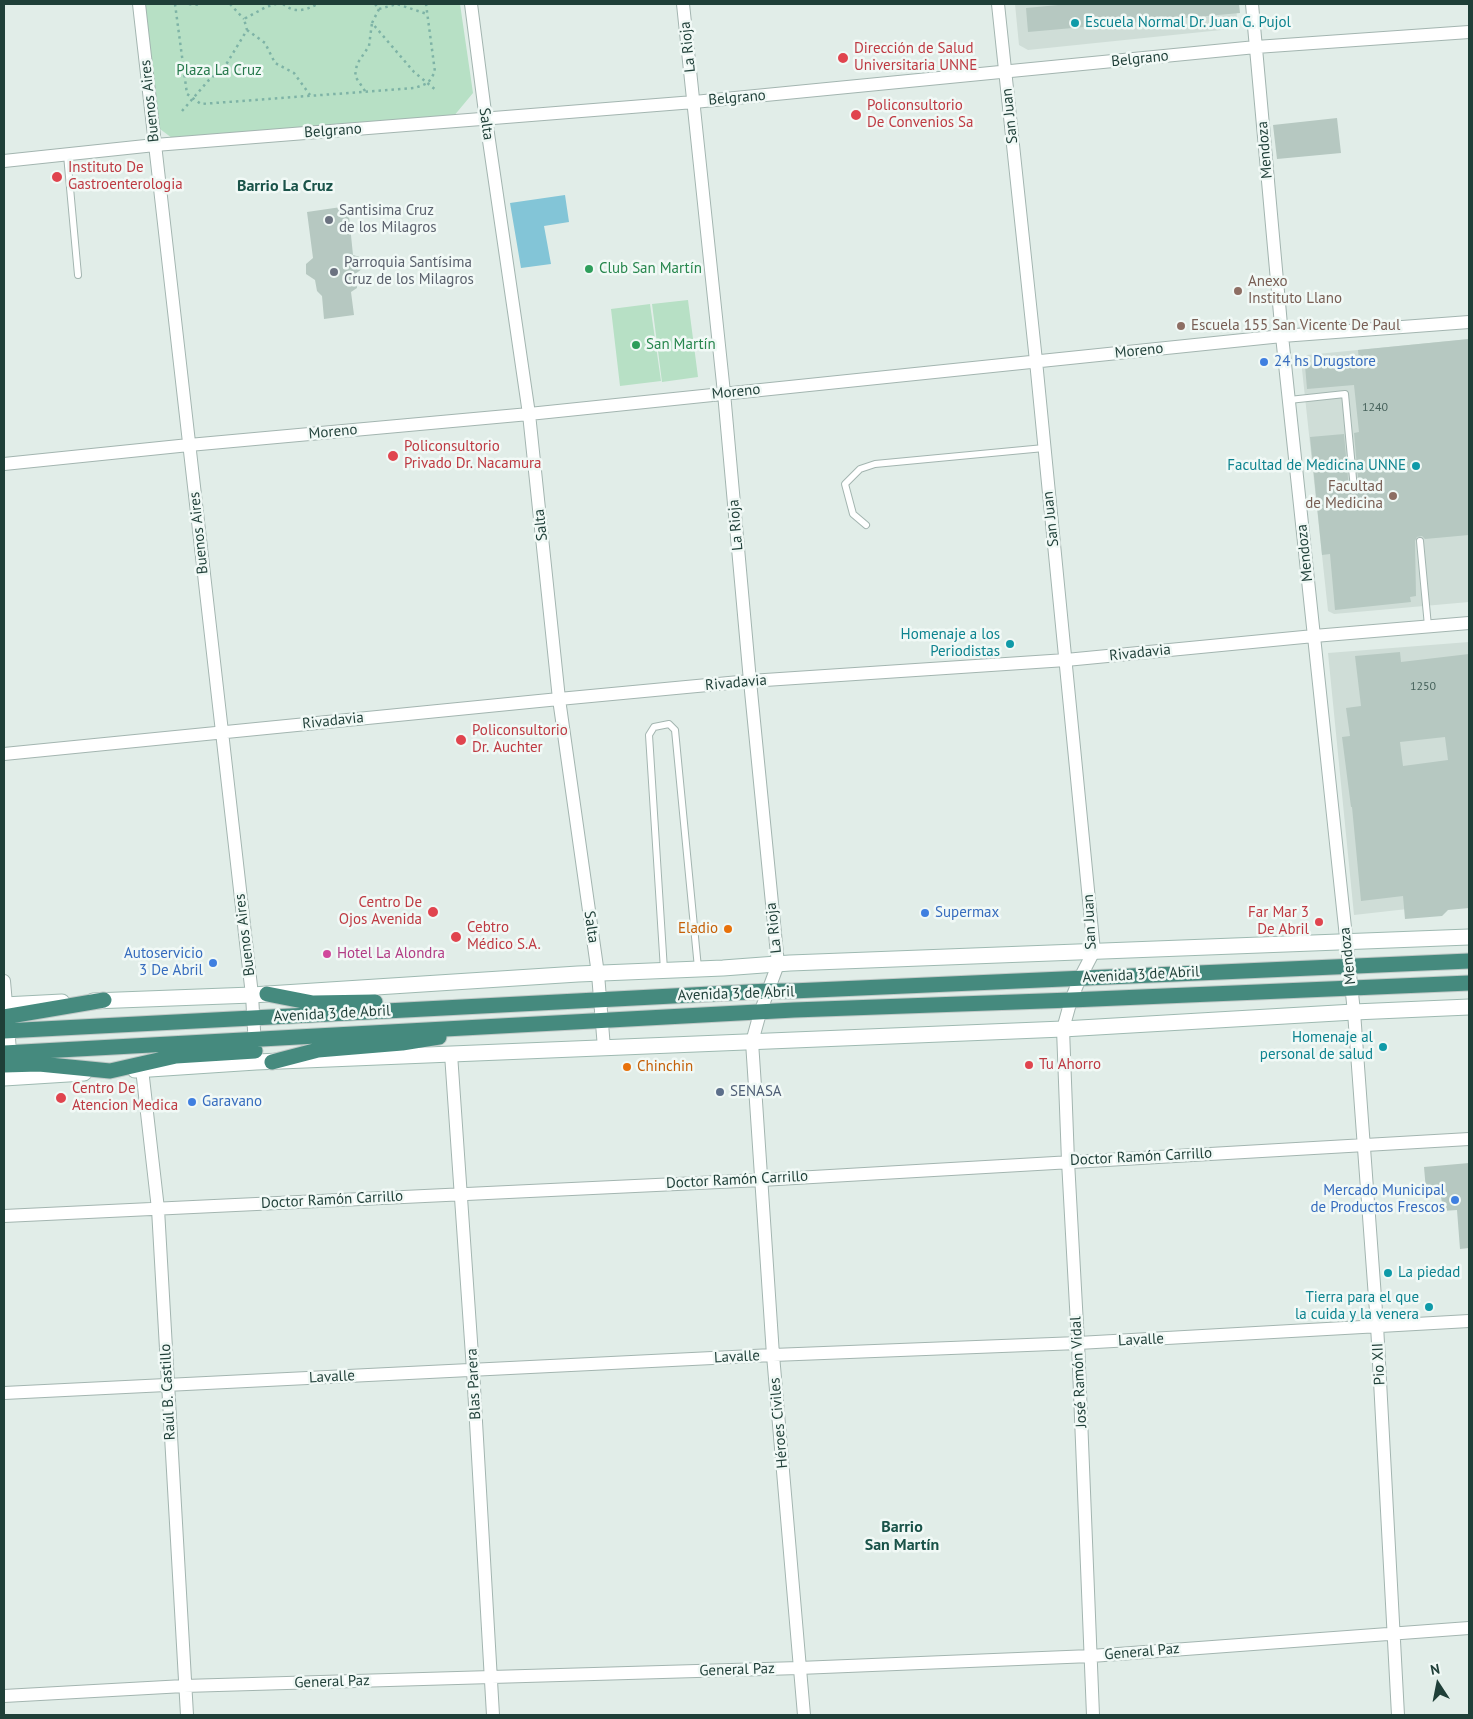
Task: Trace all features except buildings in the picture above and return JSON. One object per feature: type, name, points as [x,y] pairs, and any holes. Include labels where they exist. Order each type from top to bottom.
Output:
[{"type":"highway","name":"Avenida 3 de Abril","points":[[5,1018],[253,1019],[768,991],[1469,961]]},
{"type":"highway","name":"Avenida 3 de Abril","points":[[7,1065],[255,1051],[509,1025],[794,1010],[1469,983]]},
{"type":"highway","points":[[268,994],[312,1003],[506,1004]]},
{"type":"highway","points":[[5,1018],[104,1000]]},
{"type":"highway","points":[[272,1062],[318,1050],[402,1043],[509,1025]]},
{"type":"highway","points":[[7,1065],[39,1064],[110,1071],[176,1056],[255,1051]]},
{"type":"main road","name":"Avenida 3 de Abril","points":[[104,1000],[252,996],[778,964],[1469,937]]},
{"type":"main road","name":"Avenida 3 de Abril","points":[[110,1071],[142,1069],[255,1051],[272,1062],[1063,1029],[1469,1007]]},
{"type":"street","name":"Buenos Aires","points":[[139,4],[252,996],[255,1051]]},
{"type":"street","name":"Salta","points":[[471,4],[529,414],[559,698],[598,974],[604,1048]]},
{"type":"street","name":"La Rioja","points":[[683,4],[724,393],[778,964],[760,1013],[752,1042]]},
{"type":"street","name":"San Juan","points":[[998,4],[1036,361],[1094,951],[1071,1000],[1063,1029]]},
{"type":"street","name":"Mendoza","points":[[1252,4],[1282,336],[1354,1012]]},
{"type":"street","name":"Belgrano","points":[[4,161],[155,145],[694,102],[1256,47],[1469,32]]},
{"type":"street","name":"Moreno","points":[[4,464],[529,414],[1282,336],[1469,322]]},
{"type":"street","name":"Rivadavia","points":[[4,754],[559,698],[750,681],[1066,660],[1469,623]]},
{"type":"street","points":[[4,981],[7,1065]]},
{"type":"street","name":"Pio XII","points":[[1354,1012],[1377,1326],[1392,1632],[1398,1715]]},
{"type":"street","name":"José Ramón Vidal","points":[[1063,1029],[1093,1715]]},
{"type":"street","name":"Héroes Civiles","points":[[752,1042],[773,1355],[804,1715]]},
{"type":"street","name":"Blas Parera","points":[[451,1054],[462,1193],[493,1715]]},
{"type":"street","name":"Raúl B. Castillo","points":[[142,1069],[158,1209],[187,1715]]},
{"type":"street","name":"Doctor Ramón Carrillo","points":[[4,1216],[761,1180],[1469,1139]]},
{"type":"street","name":"Lavalle","points":[[4,1393],[773,1355],[1078,1344],[1469,1321]]},
{"type":"street","name":"General Paz","points":[[4,1696],[184,1686],[799,1668],[1091,1656],[1392,1632],[1469,1628]]},
{"type":"lane","points":[[67,154],[78,274]]},
{"type":"lane","points":[[1289,400],[1345,394],[1354,489]]},
{"type":"lane","points":[[866,524],[853,514],[844,484],[860,469],[875,464],[1044,448]]},
{"type":"lane","points":[[1420,542],[1428,626]]},
{"type":"lane","points":[[664,970],[649,735],[654,727],[669,724],[675,730],[698,968]]},
{"type":"path","points":[[175,4],[187,94],[201,104],[415,88],[428,83],[435,72],[426,4]]},
{"type":"path","points":[[189,4],[201,4]]},
{"type":"path","points":[[230,4],[244,19],[247,30],[265,43],[275,64],[294,73],[310,96]]},
{"type":"path","points":[[244,19],[276,4]]},
{"type":"path","points":[[283,4],[301,11],[317,4]]},
{"type":"path","points":[[375,4],[380,9]]},
{"type":"path","points":[[365,91],[355,76],[358,64],[369,46],[372,23],[380,9],[397,4],[428,14]]},
{"type":"path","points":[[372,23],[414,72],[437,91]]},
{"type":"path","points":[[182,111],[208,81],[227,63],[247,30]]},
{"type":"shaded area","name":"Escuela Normal Dr. Juan G. Pujol","points":[[1015,4],[1236,4],[1237,19],[1231,29],[1028,50],[1019,45]]},
{"type":"shaded area","name":"Facultad de Medicina","points":[[1469,339],[1469,602],[1334,614],[1328,611],[1301,360],[1307,355]]},
{"type":"shaded area","points":[[1469,642],[1469,902],[1354,915],[1328,653]]},
{"type":"green space","name":"Plaza La Cruz","points":[[144,4],[460,4],[473,93],[453,117],[176,141],[156,126]]},
{"type":"green space","name":"San Martín","points":[[688,300],[698,377],[662,382],[652,304]]},
{"type":"green space","name":"San Martín","points":[[650,304],[661,381],[620,386],[611,309]]},
{"type":"water","points":[[565,195],[569,222],[544,226],[551,264],[521,268],[510,203]]},
{"type":"place","name":"Escuela Normal Dr. Juan G. Pujol","points":[[1075,23]]},
{"type":"place","name":"Dirección de Salud Universitaria UNNE","points":[[843,58]]},
{"type":"place","name":"Policonsultorio De Convenios Sa","points":[[856,115]]},
{"type":"place","name":"Instituto De Gastroenterologia","points":[[57,177]]},
{"type":"place","name":"Santisima Cruz de los Milagros","points":[[329,220]]},
{"type":"place","name":"Club San Martín","points":[[589,269]]},
{"type":"place","name":"Parroquia Santísima Cruz de los Milagros","points":[[334,272]]},
{"type":"place","name":"Anexo Instituto Llano","points":[[1238,291]]},
{"type":"place","name":"Escuela 155 San Vicente De Paul","points":[[1181,326]]},
{"type":"place","name":"San Martín","points":[[636,345]]},
{"type":"place","name":"24 hs Drugstore","points":[[1264,362]]},
{"type":"place","name":"Policonsultorio Privado Dr. Nacamura","points":[[393,456]]},
{"type":"place","name":"Facultad de Medicina UNNE","points":[[1416,466]]},
{"type":"place","name":"Facultad de Medicina","points":[[1393,496]]},
{"type":"place","name":"Homenaje a los Periodistas","points":[[1010,644]]},
{"type":"place","name":"Policonsultorio Dr. Auchter","points":[[461,740]]},
{"type":"place","name":"Centro De Ojos Avenida","points":[[433,912]]},
{"type":"place","name":"Supermax","points":[[925,913]]},
{"type":"place","name":"Far Mar 3 De Abril","points":[[1319,922]]},
{"type":"place","name":"Eladio","points":[[728,929]]},
{"type":"place","name":"Cebtro Médico S.A.","points":[[456,937]]},
{"type":"place","name":"Hotel La Alondra","points":[[327,954]]},
{"type":"place","name":"Autoservicio 3 De Abril","points":[[213,963]]},
{"type":"place","name":"Homenaje al personal de salud","points":[[1383,1047]]},
{"type":"place","name":"Tu Ahorro","points":[[1029,1065]]},
{"type":"place","name":"Chinchin","points":[[627,1067]]},
{"type":"place","name":"SENASA","points":[[720,1092]]},
{"type":"place","name":"Centro De Atencion Medica","points":[[61,1098]]},
{"type":"place","name":"Garavano","points":[[192,1102]]},
{"type":"place","name":"Mercado Municipal de Productos Frescos","points":[[1455,1200]]},
{"type":"place","name":"La piedad","points":[[1388,1273]]},
{"type":"place","name":"Tierra para el que la cuida y la venera","points":[[1429,1307]]},
{"type":"district","name":"Barrio La Cruz","points":[[285,186]]},
{"type":"district","name":"Barrio San Martín","points":[[902,1536]]}]
